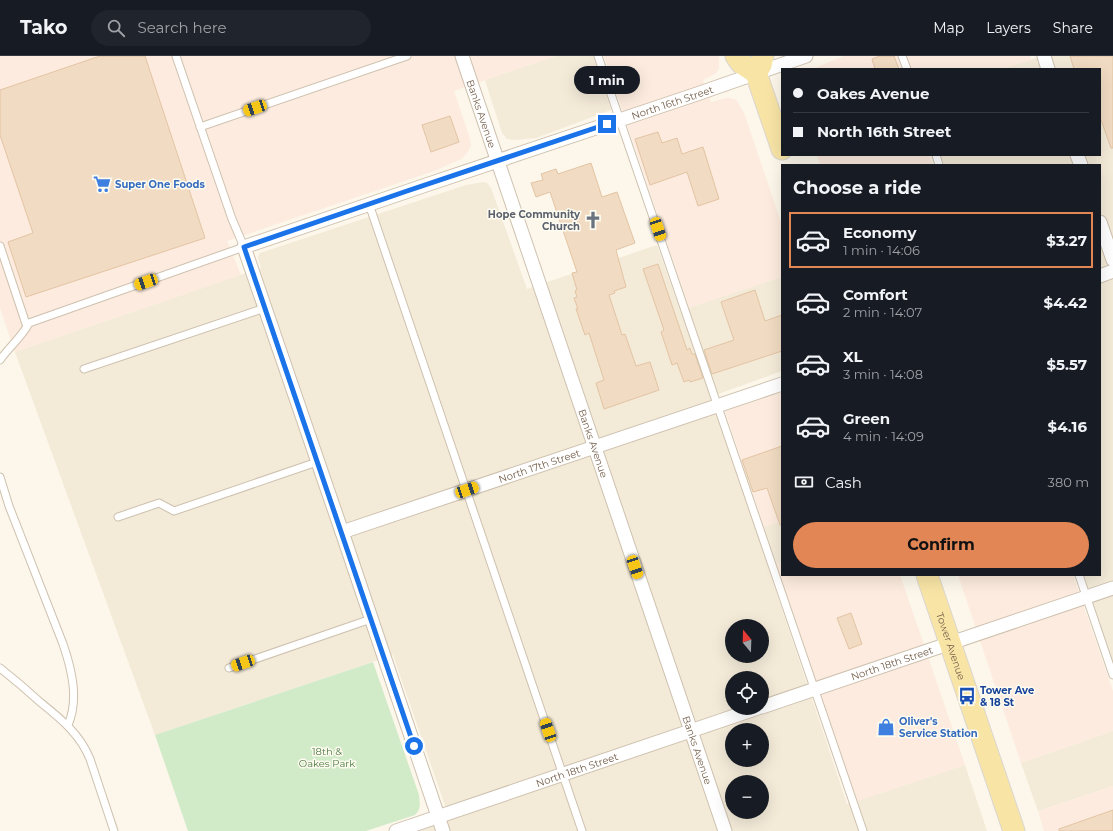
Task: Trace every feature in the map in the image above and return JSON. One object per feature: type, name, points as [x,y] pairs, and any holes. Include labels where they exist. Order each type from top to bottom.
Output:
[{"type":"main road","points":[[736,56],[745,66],[759,65],[781,145]]},
{"type":"main road","name":"Tower Avenue","points":[[927,576],[1014,831]]},
{"type":"street","name":"Banks Avenue","points":[[462,56],[725,831]]},
{"type":"street","name":"North 16th Street","points":[[244,247],[498,160],[621,120],[759,65],[806,56]]},
{"type":"street","points":[[1044,56],[1048,68]]},
{"type":"street","points":[[1101,225],[1113,260]]},
{"type":"street","points":[[244,247],[342,532],[442,831]]},
{"type":"street","points":[[1101,276],[1113,271]]},
{"type":"street","name":"North 17th Street","points":[[342,532],[781,384]]},
{"type":"street","name":"North 18th Street","points":[[769,705],[1113,588]]},
{"type":"street","name":"North 18th Street","points":[[396,831],[738,715]]},
{"type":"lane","points":[[0,246],[26,324],[244,247],[232,219],[176,56]]},
{"type":"lane","points":[[200,127],[397,58],[407,56]]},
{"type":"lane","points":[[598,56],[863,831]]},
{"type":"lane","points":[[902,56],[907,68]]},
{"type":"lane","points":[[369,204],[582,831]]},
{"type":"lane","points":[[84,369],[265,308]]},
{"type":"lane","points":[[0,360],[24,333],[29,323]]},
{"type":"lane","points":[[118,517],[159,502],[174,511],[317,462]]},
{"type":"lane","points":[[0,477],[68,658],[74,701],[72,717],[68,725]]},
{"type":"lane","points":[[1079,576],[1113,675]]},
{"type":"lane","points":[[229,668],[371,619]]},
{"type":"lane","points":[[0,668],[68,725],[78,736],[86,751],[114,831]]},
{"type":"shaded area","points":[[0,56],[556,56],[454,91],[471,146],[461,159],[434,171],[227,241],[241,275],[15,352],[0,308]]},
{"type":"shaded area","points":[[556,56],[593,56],[611,110],[536,138],[515,140],[507,139],[502,133],[485,80]]},
{"type":"shaded area","points":[[604,56],[719,56],[719,69],[715,74],[703,80],[711,102],[727,98],[734,99],[737,101],[744,113],[781,222],[781,277],[689,308]]},
{"type":"shaded area","points":[[844,56],[1030,56],[1031,60],[1005,68],[814,68]]},
{"type":"shaded area","points":[[1042,56],[1113,56],[1113,663],[1083,576],[1101,576],[1101,164],[944,164],[940,156],[1101,156],[1101,68],[1005,68]]},
{"type":"shaded area","points":[[817,156],[929,156],[933,164],[820,164]]},
{"type":"shaded area","points":[[484,182],[491,188],[527,289],[657,245],[680,310],[781,277],[781,371],[710,397],[756,529],[781,521],[781,562],[768,567],[847,804],[965,765],[987,831],[420,831],[450,820],[393,655],[155,735],[15,352],[261,268],[258,257],[260,253],[466,185]]},
{"type":"shaded area","points":[[781,392],[781,521],[764,527],[725,411]]},
{"type":"shaded area","points":[[781,562],[781,576],[900,576],[965,765],[855,802],[776,564]]},
{"type":"shaded area","points":[[958,576],[1073,576],[1113,691],[1113,731],[1021,763]]},
{"type":"shaded area","points":[[1113,731],[1113,786],[1038,811],[1021,763]]},
{"type":"shaded area","points":[[1113,786],[1113,831],[1044,831],[1038,811]]},
{"type":"green space","name":"18th & Oakes Park","points":[[373,662],[419,795],[420,806],[415,815],[366,831],[188,831],[155,735]]},
{"type":"building","name":"Super One Foods","points":[[100,56],[145,56],[205,238],[26,297],[8,242],[33,233],[0,135],[0,90]]},
{"type":"building","points":[[880,56],[894,56],[899,68],[875,68],[872,59]]},
{"type":"building","points":[[1070,56],[1113,56],[1113,148],[1111,148],[1101,120],[1101,68],[1074,68]]},
{"type":"building","points":[[450,116],[459,142],[431,152],[422,125]]},
{"type":"building","points":[[658,132],[662,143],[677,138],[682,154],[703,147],[719,199],[698,206],[687,172],[650,185],[635,139]]},
{"type":"building","points":[[591,163],[602,197],[617,192],[635,243],[616,250],[626,287],[614,291],[615,293],[609,295],[622,335],[625,334],[636,366],[650,362],[659,390],[604,409],[596,383],[604,380],[589,333],[585,335],[576,309],[578,309],[574,298],[577,297],[575,291],[577,290],[572,273],[577,272],[550,192],[536,197],[531,183],[543,180],[541,174],[556,169],[558,174]]},
{"type":"building","points":[[658,264],[687,350],[690,348],[692,354],[695,354],[703,378],[690,382],[689,380],[684,382],[677,363],[672,365],[661,332],[664,330],[643,269]]},
{"type":"building","points":[[755,290],[765,321],[781,315],[781,351],[712,374],[704,350],[734,340],[721,302]]},
{"type":"building","points":[[781,446],[781,525],[767,488],[753,492],[742,460]]},
{"type":"building","points":[[851,613],[862,644],[849,649],[837,618]]},
{"type":"building","points":[[1113,810],[1113,831],[1059,831],[1059,829]]},
{"type":"place","name":"Super One Foods","points":[[102,184]]},
{"type":"place","name":"Hope Community Church","points":[[593,220]]},
{"type":"place","name":"Tower Ave & 18 St","points":[[967,696]]},
{"type":"place","name":"Oliver's Service Station","points":[[886,727]]},
{"type":"route","points":[[414,746],[244,247],[607,124]]}]
